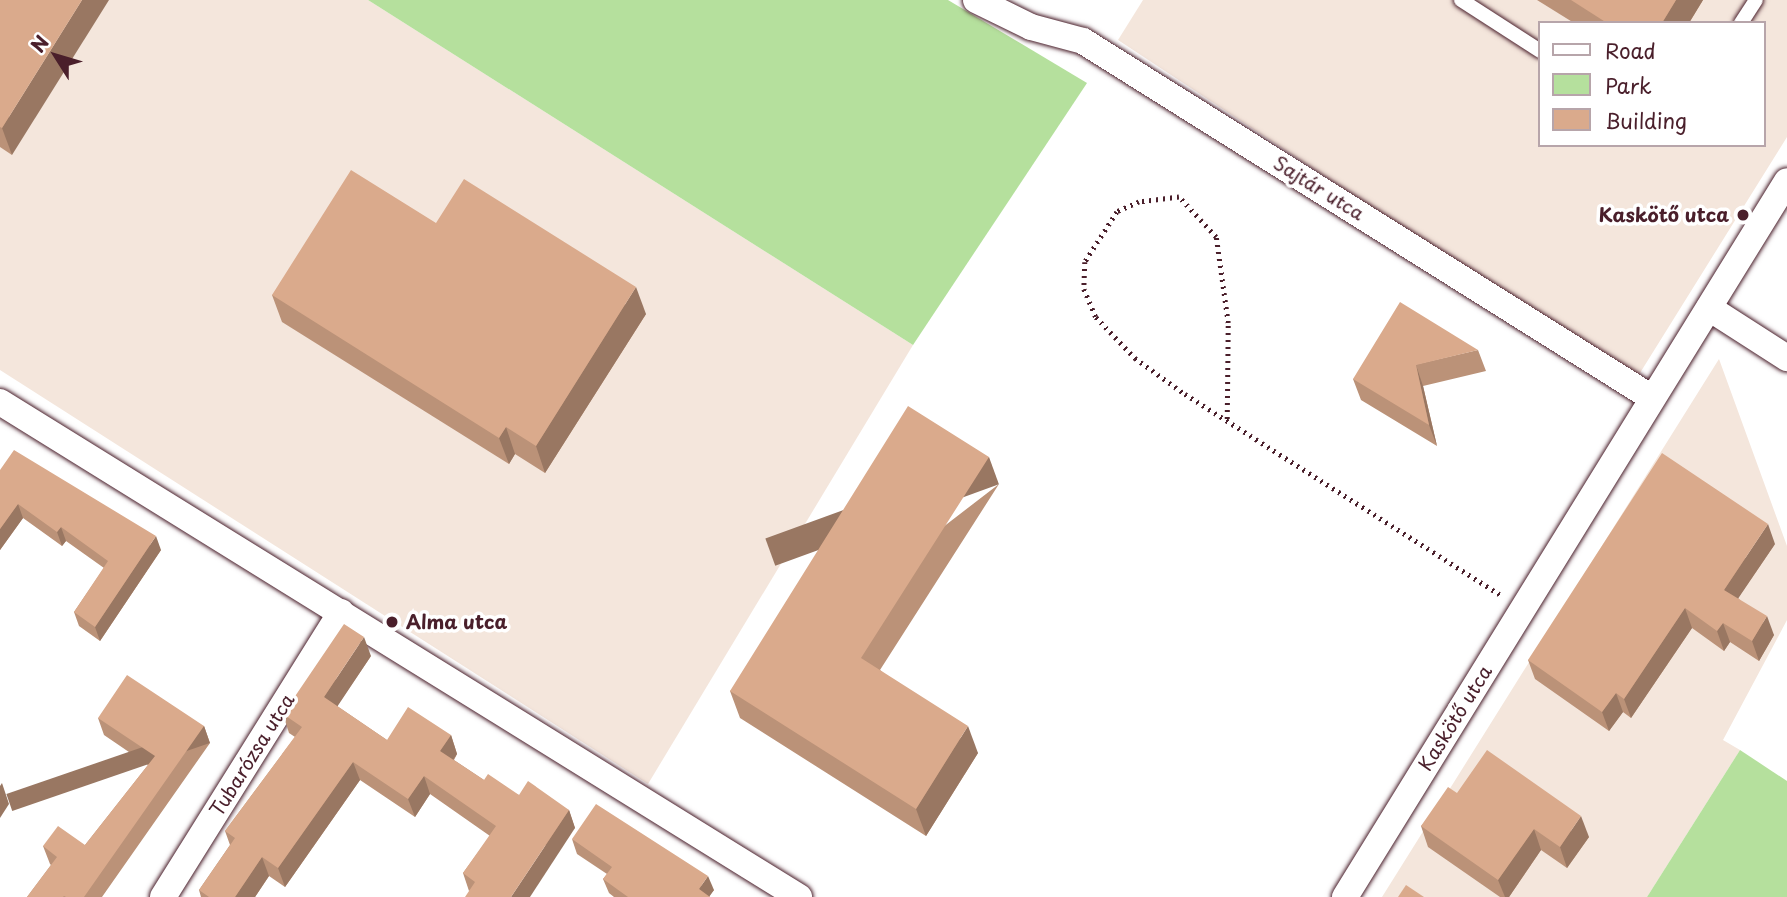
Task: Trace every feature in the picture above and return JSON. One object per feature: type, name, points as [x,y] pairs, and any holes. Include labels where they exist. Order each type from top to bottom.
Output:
[{"type":"street","name":"Sajtár utca","points":[[976,0],[1031,27],[1083,41],[1652,398]]},
{"type":"street","name":"Kaskötő utca","points":[[1345,897],[1787,181]]},
{"type":"street","points":[[1709,308],[1787,358]]},
{"type":"street","points":[[0,402],[799,897]]},
{"type":"street","name":"Tubarózsa utca","points":[[163,897],[341,612]]},
{"type":"lane","points":[[1461,0],[1538,50]]},
{"type":"lane","points":[[1742,21],[1756,0]]},
{"type":"path","points":[[1227,419],[1228,323],[1216,237],[1179,197],[1139,202],[1117,212],[1102,230],[1084,262],[1083,289],[1096,317],[1135,358],[1227,419],[1522,608]]},
{"type":"shaded area","points":[[0,0],[368,0],[913,345],[648,784],[0,370]]},
{"type":"shaded area","points":[[1143,0],[1787,0],[1787,137],[1635,381],[1118,40]]},
{"type":"shaded area","points":[[1719,359],[1787,546],[1787,620],[1723,740],[1740,750],[1647,897],[1382,897]]},
{"type":"green space","points":[[368,0],[948,0],[1087,83],[913,345]]},
{"type":"green space","points":[[1740,750],[1787,781],[1787,897],[1647,897]]},
{"type":"building","points":[[0,0],[82,0],[2,128],[0,127]]},
{"type":"building","points":[[1571,0],[1676,0],[1663,21],[1604,21]]},
{"type":"building","points":[[351,170],[436,223],[464,179],[636,287],[536,446],[506,427],[499,438],[272,295]]},
{"type":"building","points":[[1400,302],[1478,350],[1416,365],[1429,425],[1353,379]]},
{"type":"building","points":[[908,406],[989,457],[861,658],[968,726],[916,809],[730,691]]},
{"type":"building","points":[[14,450],[156,536],[95,627],[74,612],[108,561],[61,527],[57,532],[18,504],[0,529],[0,470]]},
{"type":"building","points":[[1662,453],[1768,524],[1724,590],[1767,616],[1752,641],[1723,623],[1717,631],[1685,608],[1624,699],[1616,693],[1602,712],[1528,660]]},
{"type":"building","points":[[344,624],[364,637],[324,697],[387,740],[408,707],[451,735],[440,751],[484,780],[488,774],[519,795],[528,781],[569,810],[511,897],[465,897],[475,882],[463,873],[496,826],[424,776],[408,799],[353,762],[278,868],[262,857],[235,897],[209,897],[199,890],[235,838],[225,831],[302,727],[283,714]]},
{"type":"building","points":[[127,675],[204,726],[84,897],[27,897],[57,857],[43,846],[58,826],[85,845],[155,756],[98,718]]},
{"type":"building","points":[[1487,750],[1581,816],[1560,847],[1534,829],[1498,880],[1421,826],[1448,787],[1457,793]]},
{"type":"building","points":[[596,804],[708,876],[699,889],[710,897],[628,897],[603,879],[612,867],[572,839]]},
{"type":"building","points":[[1406,885],[1424,897],[1398,897]]},
{"type":"place","name":"Kaskötő utca","points":[[1743,215]]},
{"type":"place","name":"Alma utca","points":[[392,622]]}]
